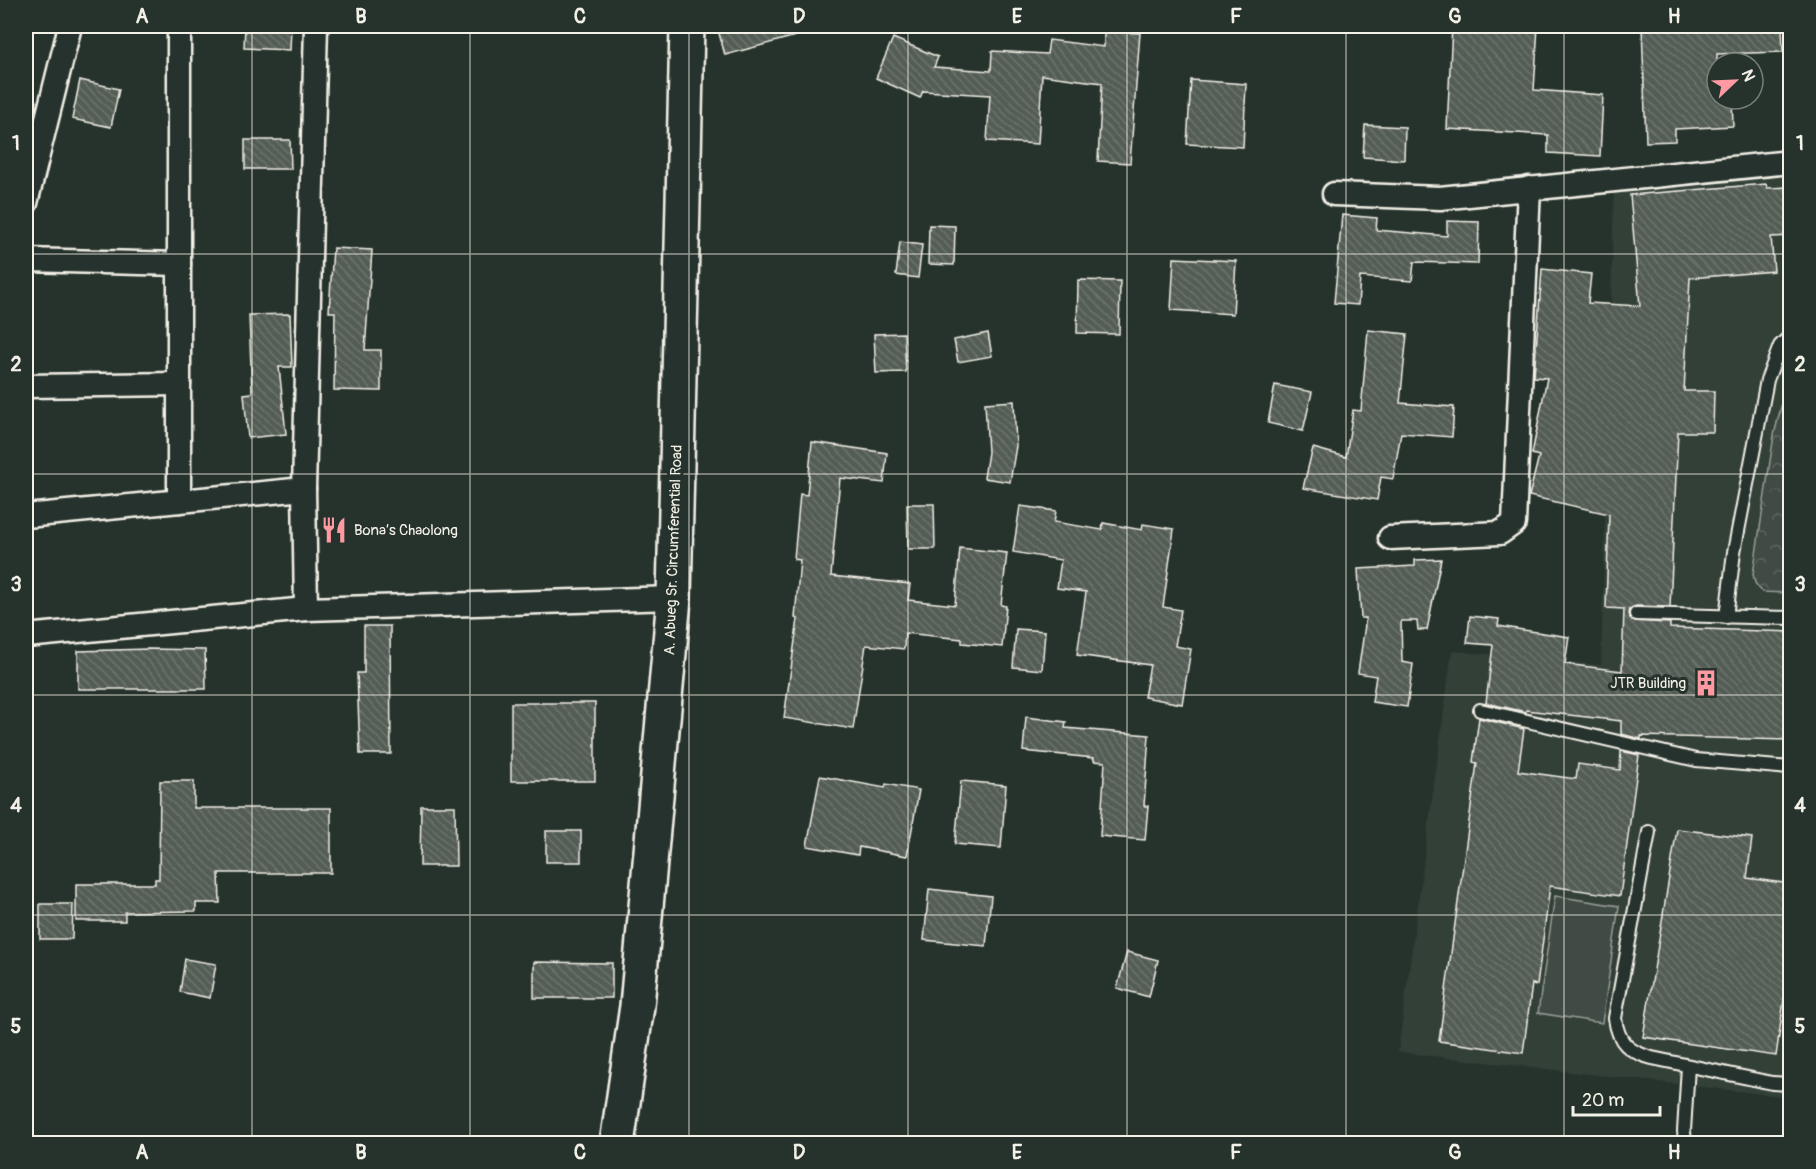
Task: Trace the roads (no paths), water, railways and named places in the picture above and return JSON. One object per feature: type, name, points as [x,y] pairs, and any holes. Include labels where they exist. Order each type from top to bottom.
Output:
[{"type":"street","points":[[26,203],[70,26]]},
{"type":"street","points":[[179,26],[179,501]]},
{"type":"street","points":[[306,609],[304,489],[316,26]]},
{"type":"street","name":"A. Abueg Sr. Circumferential Road","points":[[617,1143],[637,1006],[674,598],[687,26]]},
{"type":"street","points":[[1334,194],[1440,198],[1791,162]]},
{"type":"street","points":[[1390,538],[1500,533],[1514,523],[1529,188]]},
{"type":"street","points":[[26,260],[179,264]]},
{"type":"street","points":[[26,386],[179,384]]},
{"type":"street","points":[[26,516],[304,489]]},
{"type":"street","points":[[26,636],[306,609],[674,598]]},
{"type":"lane","points":[[1726,617],[1734,552],[1767,380],[1780,346],[1791,336]]},
{"type":"lane","points":[[1636,614],[1791,618]]},
{"type":"lane","points":[[1480,711],[1696,760],[1791,768]]},
{"type":"lane","points":[[1649,832],[1615,1018],[1616,1031],[1626,1047],[1635,1054],[1772,1083],[1791,1084]]},
{"type":"lane","points":[[1685,1143],[1688,1066]]},
{"type":"place","name":"Bona’s Chaolong","points":[[334,530]]},
{"type":"place","name":"JTR Building","points":[[1706,683]]}]
